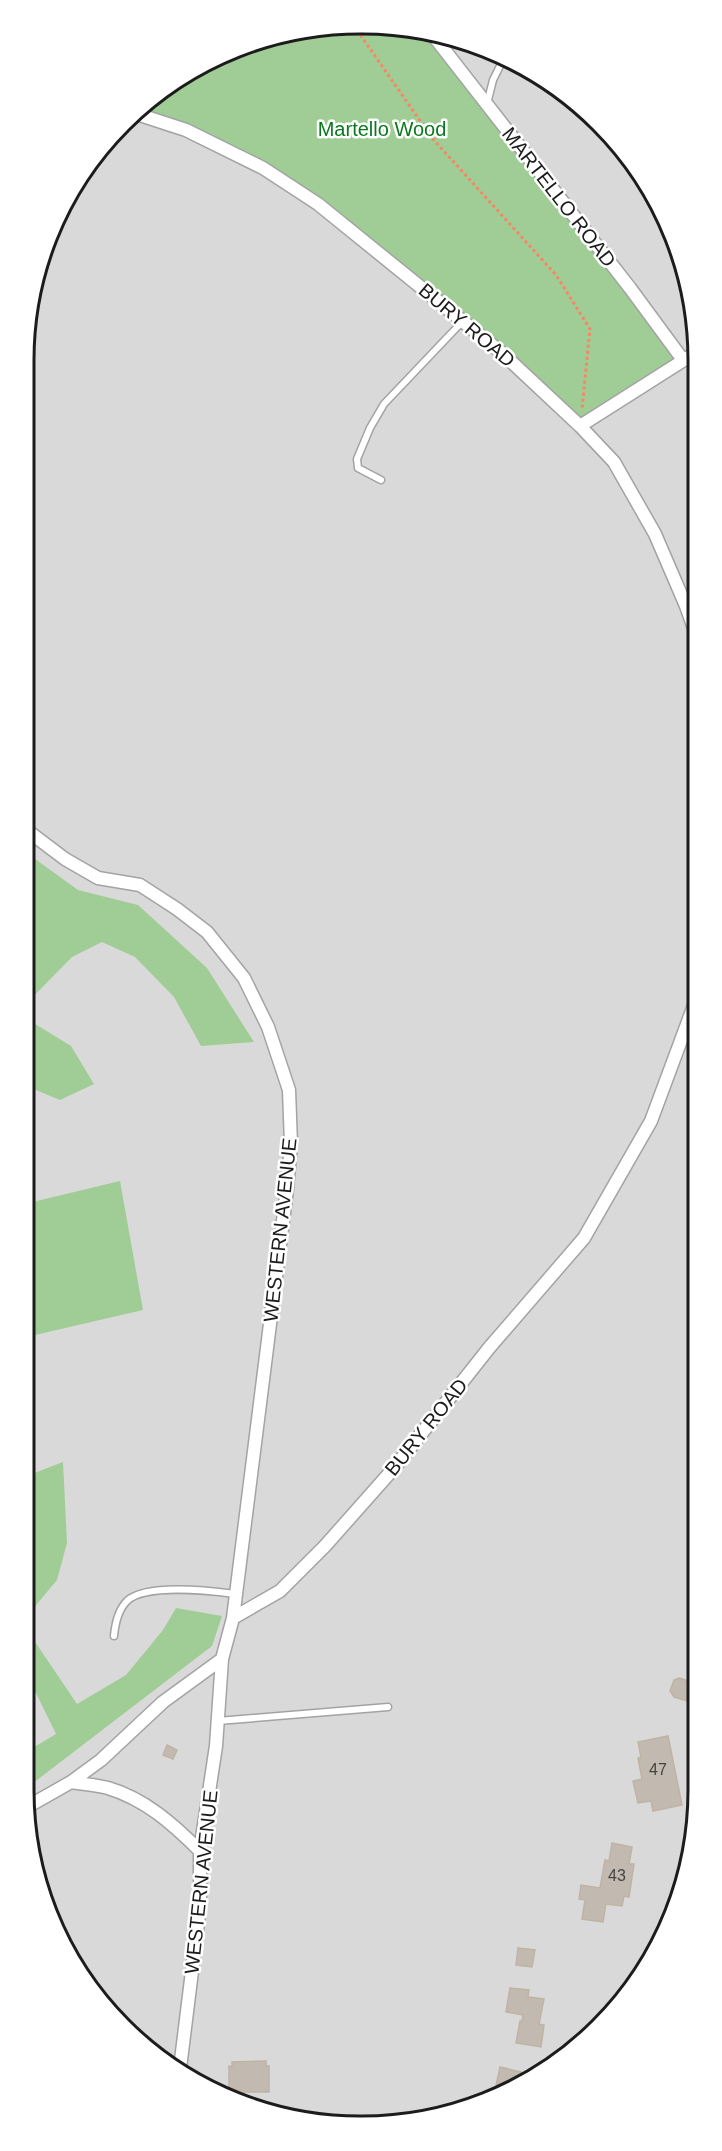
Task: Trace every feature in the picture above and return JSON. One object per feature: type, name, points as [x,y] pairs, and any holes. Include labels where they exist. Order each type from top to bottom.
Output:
[{"type":"street","name":"MARTELLO ROAD","points":[[440,45],[630,288],[683,360]]},
{"type":"street","name":"BURY ROAD","points":[[145,117],[186,130],[263,168],[318,204],[502,353],[580,426],[614,462],[655,534],[688,612]]},
{"type":"street","points":[[580,426],[688,357]]},
{"type":"street","name":"WESTERN AVENUE","points":[[34,836],[64,859],[98,878],[140,885],[207,932],[244,978],[268,1027],[289,1090],[291,1144],[287,1188],[233,1618]]},
{"type":"street","name":"BURY ROAD","points":[[233,1618],[280,1591],[325,1546],[395,1467],[489,1348],[584,1238],[651,1121],[688,1022]]},
{"type":"street","points":[[35,1803],[71,1782],[101,1760],[163,1702],[222,1659],[233,1618]]},
{"type":"street","name":"WESTERN AVENUE","points":[[181,2062],[200,1907],[200,1851],[216,1746],[222,1659]]},
{"type":"street","points":[[71,1782],[108,1788],[141,1802],[170,1822],[200,1851]]},
{"type":"lane","points":[[486,104],[500,66]]},
{"type":"lane","points":[[381,480],[358,468],[357,459],[370,428],[384,404],[463,321]]},
{"type":"lane","points":[[114,1636],[115,1624],[120,1612],[127,1601],[138,1596],[191,1588],[236,1594]]},
{"type":"lane","points":[[218,1721],[388,1707]]},
{"type":"path","points":[[360,34],[432,138],[556,275],[590,329],[580,426]]},
{"type":"shaded area","points":[[414,39],[486,59],[524,78],[560,102],[592,130],[620,162],[644,198],[663,236],[676,276],[685,318],[688,361],[688,1790],[685,1833],[670,1895],[654,1934],[620,1989],[592,2021],[560,2049],[505,2083],[466,2099],[404,2114],[340,2116],[276,2105],[217,2083],[162,2049],[130,2021],[102,1989],[78,1953],[52,1895],[37,1833],[34,1790],[35,340],[46,276],[68,217],[102,162],[130,130],[150,112]]},
{"type":"green space","name":"Martello Wood","points":[[361,34],[404,37],[440,45],[683,360],[580,426],[502,353],[263,168],[145,117],[162,102],[198,78],[236,59],[276,46],[318,37]]},
{"type":"green space","points":[[34,858],[78,890],[138,905],[207,968],[254,1042],[201,1046],[174,997],[135,957],[102,942],[72,957],[34,996]]},
{"type":"green space","points":[[34,1023],[71,1046],[94,1084],[60,1100],[34,1089]]},
{"type":"green space","points":[[120,1181],[143,1310],[34,1336],[34,1202]]},
{"type":"green space","points":[[63,1462],[67,1543],[57,1580],[34,1610],[34,1473]]},
{"type":"green space","points":[[176,1608],[222,1616],[212,1646],[34,1782],[34,1747],[56,1734],[34,1692],[34,1640],[77,1704],[126,1675],[163,1630]]},
{"type":"building","points":[[679,1678],[688,1681],[688,1701],[674,1697],[670,1691],[674,1680]]},
{"type":"building","points":[[668,1736],[682,1805],[653,1811],[651,1801],[638,1803],[633,1781],[642,1779],[638,1742]]},
{"type":"building","points":[[167,1745],[177,1750],[173,1759],[163,1755]]},
{"type":"building","points":[[612,1843],[632,1847],[629,1864],[634,1864],[629,1897],[624,1896],[622,1906],[606,1904],[603,1922],[582,1919],[585,1900],[579,1899],[581,1885],[600,1888],[605,1860],[609,1861]]},
{"type":"building","points":[[518,1948],[535,1950],[532,1967],[516,1965]]},
{"type":"building","points":[[510,1988],[529,1990],[528,1997],[544,1999],[539,2024],[544,2025],[541,2047],[516,2043],[523,2015],[506,2012]]},
{"type":"building","points":[[266,2061],[266,2066],[269,2066],[269,2092],[236,2092],[229,2089],[229,2066],[232,2067],[232,2062]]},
{"type":"building","points":[[500,2067],[521,2072],[520,2075],[496,2087]]}]
